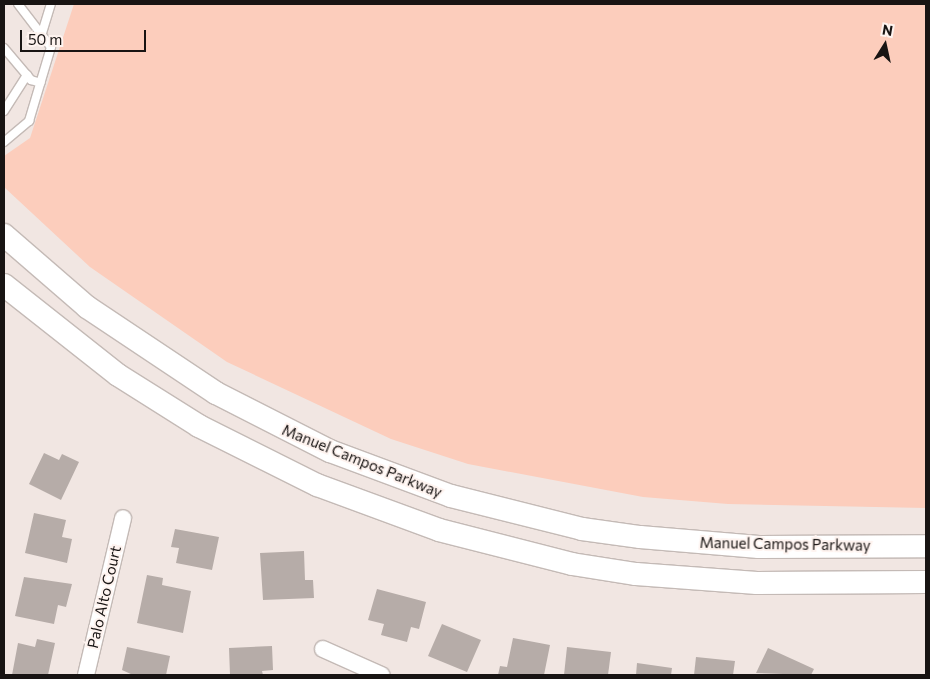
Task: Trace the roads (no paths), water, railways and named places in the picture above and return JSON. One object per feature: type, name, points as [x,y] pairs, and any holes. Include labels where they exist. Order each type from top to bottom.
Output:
[{"type":"main road","name":"Manuel Campos Parkway","points":[[4,235],[94,312],[216,394],[330,451],[441,493],[512,513],[640,537],[759,547],[926,546]]},
{"type":"main road","points":[[4,285],[118,375],[199,426],[317,485],[439,530],[564,562],[636,574],[757,583],[926,582]]},
{"type":"street","name":"Palo Alto Court","points":[[86,675],[123,518]]},
{"type":"street","points":[[323,648],[382,675]]},
{"type":"lane","points":[[4,142],[29,121],[51,48],[42,33],[18,4]]},
{"type":"lane","points":[[42,33],[51,4]]},
{"type":"lane","points":[[4,48],[27,74],[41,83]]},
{"type":"lane","points":[[4,110],[27,74]]}]
